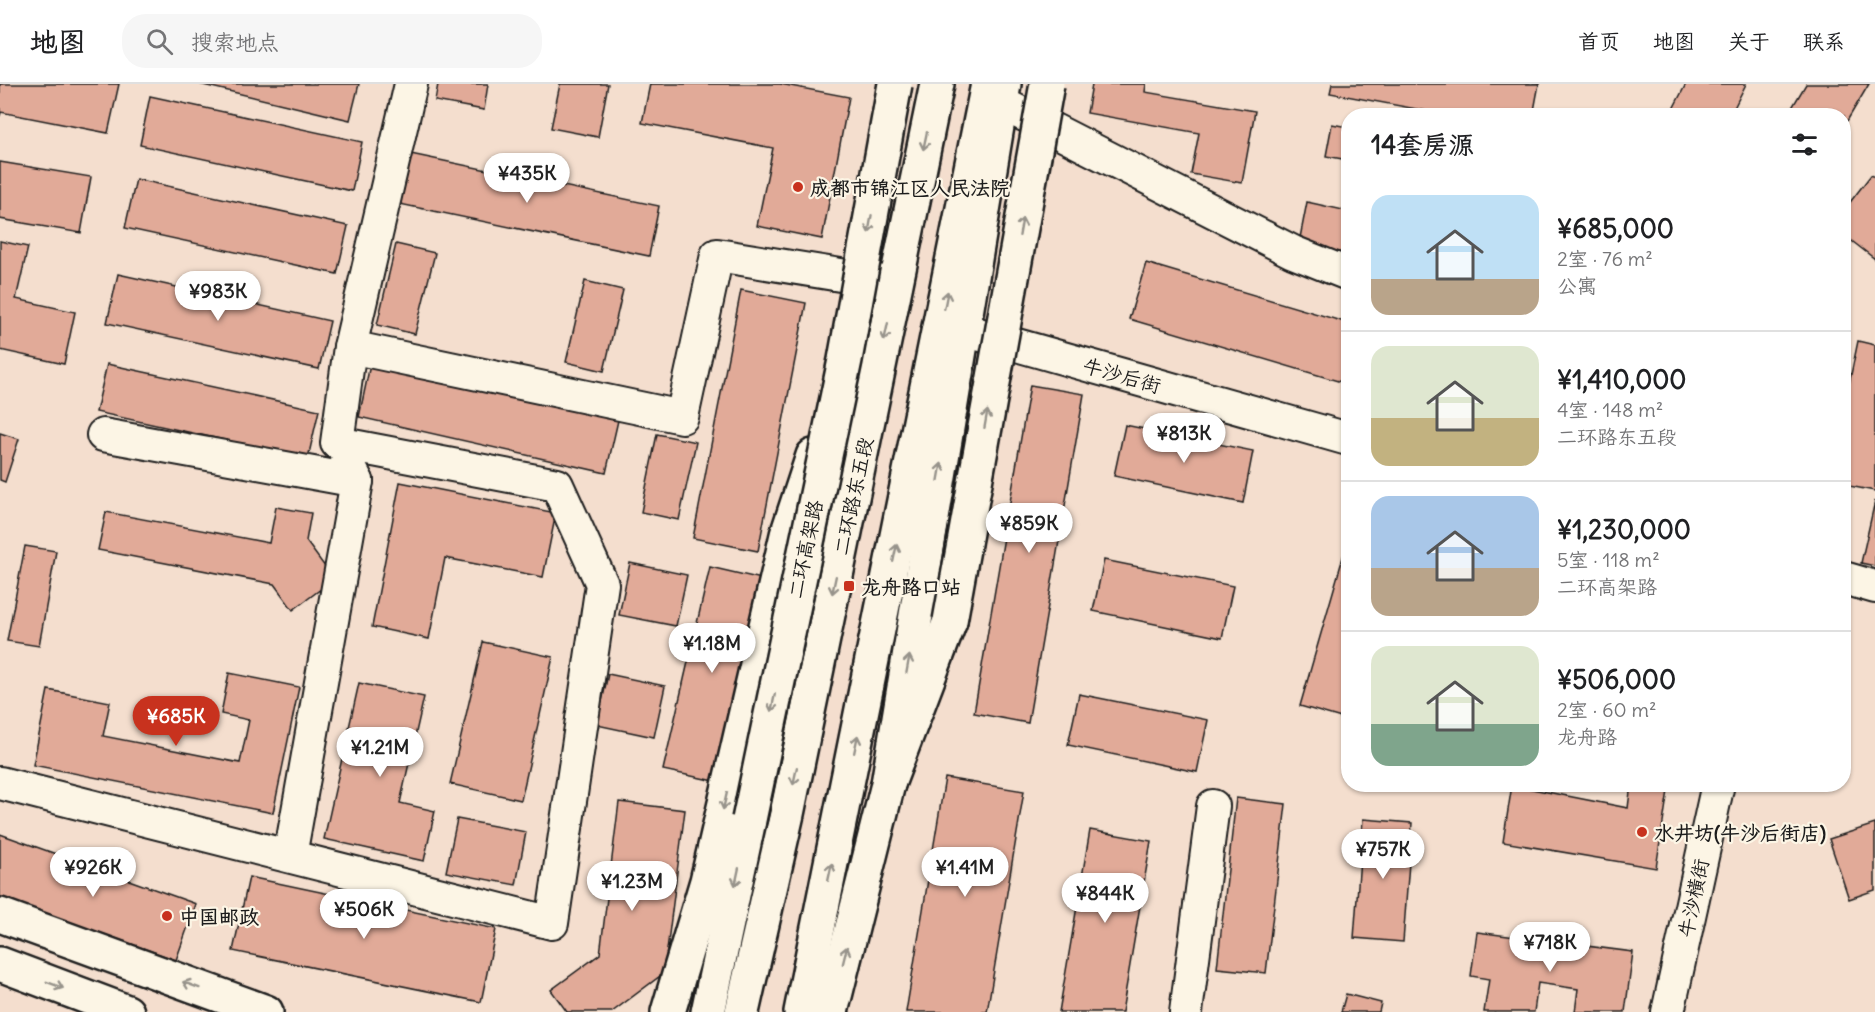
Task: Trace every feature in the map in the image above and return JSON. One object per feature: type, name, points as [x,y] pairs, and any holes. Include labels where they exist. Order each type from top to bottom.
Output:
[{"type":"main road","name":"二环高架路","points":[[708,1012],[845,360],[895,84]]},
{"type":"main road","points":[[888,784],[950,621],[1047,84]]},
{"type":"main road","name":"二环路东五段","points":[[742,1012],[787,814],[896,284],[933,86]]},
{"type":"main road","points":[[831,1012],[888,784],[964,330],[998,90]]},
{"type":"main road","points":[[801,1012],[998,90]]},
{"type":"main road","points":[[668,1012],[707,881],[787,535],[845,360]]},
{"type":"main road","points":[[0,915],[266,1012]]},
{"type":"main road","points":[[0,964],[128,1012]]},
{"type":"street","points":[[290,856],[357,482],[337,443],[350,346],[411,84]]},
{"type":"street","points":[[998,90],[1293,252],[1341,271]]},
{"type":"street","points":[[350,346],[682,417],[717,255],[896,284]]},
{"type":"street","name":"牛沙后街","points":[[964,330],[1341,437]]},
{"type":"street","points":[[102,435],[357,482]]},
{"type":"street","points":[[0,783],[552,923],[602,584],[557,485],[337,443]]},
{"type":"street","points":[[1851,580],[1875,587]]},
{"type":"street","name":"牛沙横街","points":[[1668,1012],[1716,792]]},
{"type":"street","points":[[1186,1012],[1214,806]]},
{"type":"building","points":[[0,84],[119,84],[108,133],[1,112],[0,116]]},
{"type":"building","points":[[199,84],[359,84],[350,120]]},
{"type":"building","points":[[438,84],[488,84],[484,110],[435,101]]},
{"type":"building","points":[[560,84],[608,84],[598,137],[551,128]]},
{"type":"building","name":"成都市锦江区人民法院","points":[[650,84],[780,84],[849,97],[822,239],[757,226],[773,148],[642,123]]},
{"type":"building","points":[[1092,84],[1146,84],[1145,92],[1255,111],[1242,183],[1191,174],[1199,133],[1087,113]]},
{"type":"building","points":[[1332,84],[1539,84],[1534,108],[1411,108],[1330,93]]},
{"type":"building","points":[[1686,84],[1746,84],[1734,108],[1674,108]]},
{"type":"building","points":[[1806,84],[1869,84],[1851,114],[1851,108],[1792,108]]},
{"type":"building","points":[[150,96],[362,142],[352,191],[140,145]]},
{"type":"building","points":[[1332,124],[1341,126],[1341,159],[1326,156]]},
{"type":"building","points":[[406,153],[659,206],[649,256],[395,203]]},
{"type":"building","points":[[0,162],[91,177],[81,233],[0,219]]},
{"type":"building","points":[[1871,175],[1875,177],[1875,259],[1851,240],[1851,201]]},
{"type":"building","points":[[136,179],[348,226],[337,274],[125,228]]},
{"type":"building","points":[[1307,202],[1341,209],[1341,257],[1298,248]]},
{"type":"building","points":[[0,241],[28,247],[16,299],[75,312],[64,364],[0,350]]},
{"type":"building","points":[[396,244],[435,253],[415,334],[377,325]]},
{"type":"building","points":[[1146,263],[1341,321],[1341,382],[1129,319]]},
{"type":"building","points":[[118,274],[330,321],[319,369],[107,323]]},
{"type":"building","points":[[585,281],[623,290],[604,371],[566,362]]},
{"type":"building","points":[[741,290],[806,303],[758,551],[693,538]]},
{"type":"building","points":[[1858,341],[1875,345],[1875,491],[1851,486],[1851,374]]},
{"type":"building","points":[[371,360],[619,416],[606,473],[359,417]]},
{"type":"building","points":[[107,364],[319,410],[308,458],[96,412]]},
{"type":"building","points":[[1030,385],[1084,394],[1028,723],[974,713]]},
{"type":"building","points":[[1125,425],[1253,451],[1243,503],[1114,476]]},
{"type":"building","points":[[0,433],[19,439],[5,482],[0,480]]},
{"type":"building","points":[[657,434],[696,442],[679,520],[641,512]]},
{"type":"building","points":[[400,482],[556,513],[543,577],[445,558],[429,639],[372,627]]},
{"type":"building","points":[[1875,501],[1875,566],[1861,563]]},
{"type":"building","points":[[276,507],[311,513],[306,541],[334,579],[293,610],[274,584],[98,550],[106,512],[269,543]]},
{"type":"building","points":[[25,546],[56,551],[39,646],[7,641]]},
{"type":"building","points":[[1104,560],[1233,586],[1222,638],[1093,611]]},
{"type":"building","points":[[630,563],[687,575],[676,626],[619,615]]},
{"type":"building","points":[[1341,564],[1341,718],[1300,706]]},
{"type":"building","points":[[710,567],[762,579],[715,781],[663,770]]},
{"type":"building","points":[[483,642],[553,657],[521,800],[450,784]]},
{"type":"building","points":[[229,673],[299,687],[273,813],[33,765],[48,690],[110,702],[103,736],[240,763],[249,720],[221,714]]},
{"type":"building","points":[[608,674],[665,686],[654,737],[597,725]]},
{"type":"building","points":[[359,683],[424,697],[400,803],[435,811],[424,861],[324,839]]},
{"type":"building","points":[[1079,694],[1208,720],[1197,772],[1068,745]]},
{"type":"building","points":[[945,778],[1024,791],[987,1012],[906,1012]]},
{"type":"building","points":[[1511,792],[1547,792],[1628,808],[1630,792],[1668,792],[1656,868],[1503,842]]},
{"type":"building","points":[[1236,798],[1286,804],[1266,973],[1217,968]]},
{"type":"building","points":[[619,802],[685,810],[664,973],[612,1012],[567,1012],[551,990],[600,954]]},
{"type":"building","points":[[457,819],[526,832],[516,885],[446,872]]},
{"type":"building","points":[[1363,819],[1412,823],[1403,942],[1354,938]]},
{"type":"building","points":[[1875,824],[1875,890],[1849,899],[1829,839]]},
{"type":"building","points":[[1090,830],[1151,841],[1122,1012],[1059,1012]]},
{"type":"building","points":[[0,834],[196,904],[176,960],[0,897]]},
{"type":"building","points":[[249,877],[496,929],[481,1002],[233,951]]},
{"type":"building","points":[[1477,932],[1633,952],[1625,1012],[1575,1012],[1578,989],[1538,983],[1534,1012],[1484,1012],[1489,979],[1471,976]]},
{"type":"building","points":[[1346,994],[1381,1003],[1379,1012],[1341,1012]]},
{"type":"place","name":"成都市锦江区人民法院","points":[[798,187]]},
{"type":"place","name":"龙舟路口站","points":[[849,586]]},
{"type":"place","name":"水井坊(牛沙后街店)","points":[[1642,832]]},
{"type":"place","name":"中国邮政","points":[[167,916]]}]
